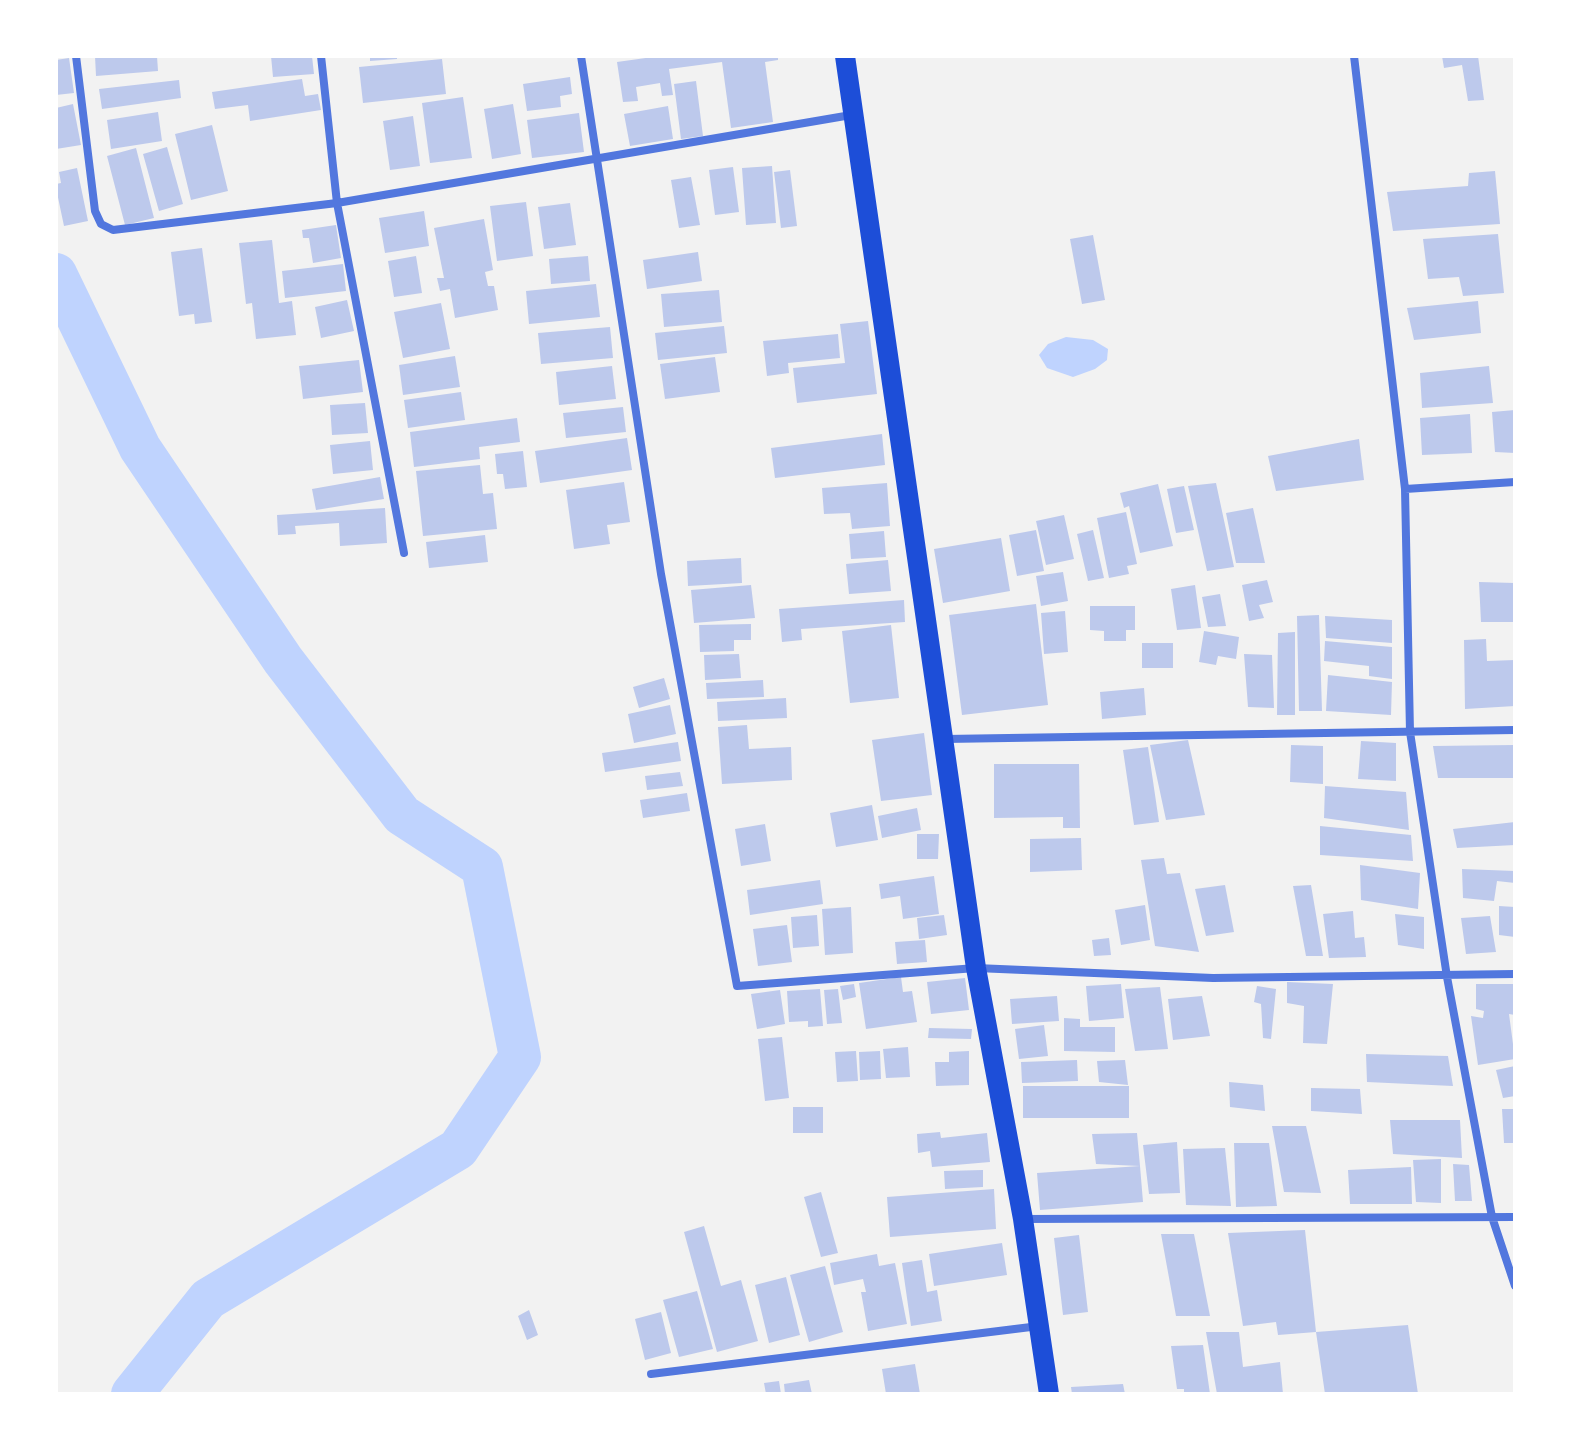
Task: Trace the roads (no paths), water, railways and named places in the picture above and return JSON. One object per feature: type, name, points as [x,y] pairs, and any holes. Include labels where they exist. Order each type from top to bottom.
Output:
[{"type":"main road","points":[[845,56],[976,968],[1023,1219],[1049,1394]]},
{"type":"street","points":[[76,56],[95,211],[101,224],[113,230],[337,203],[853,115]]},
{"type":"street","points":[[321,56],[337,203],[404,553]]},
{"type":"street","points":[[581,56],[661,574],[737,986],[976,968],[1213,978],[1515,974]]},
{"type":"street","points":[[1354,56],[1405,489],[1410,732],[1447,977],[1492,1217],[1515,1286]]},
{"type":"street","points":[[1405,489],[1515,482]]},
{"type":"street","points":[[945,739],[1515,730]]},
{"type":"street","points":[[1023,1219],[1515,1217]]},
{"type":"street","points":[[651,1374],[1039,1326]]},
{"type":"water","points":[[1066,337],[1093,340],[1108,349],[1107,360],[1095,369],[1073,377],[1047,368],[1039,355],[1048,344]]},
{"type":"waterway","points":[[56,274],[140,448],[283,660],[402,815],[482,867],[520,1057],[458,1149],[208,1299],[132,1394]]}]
